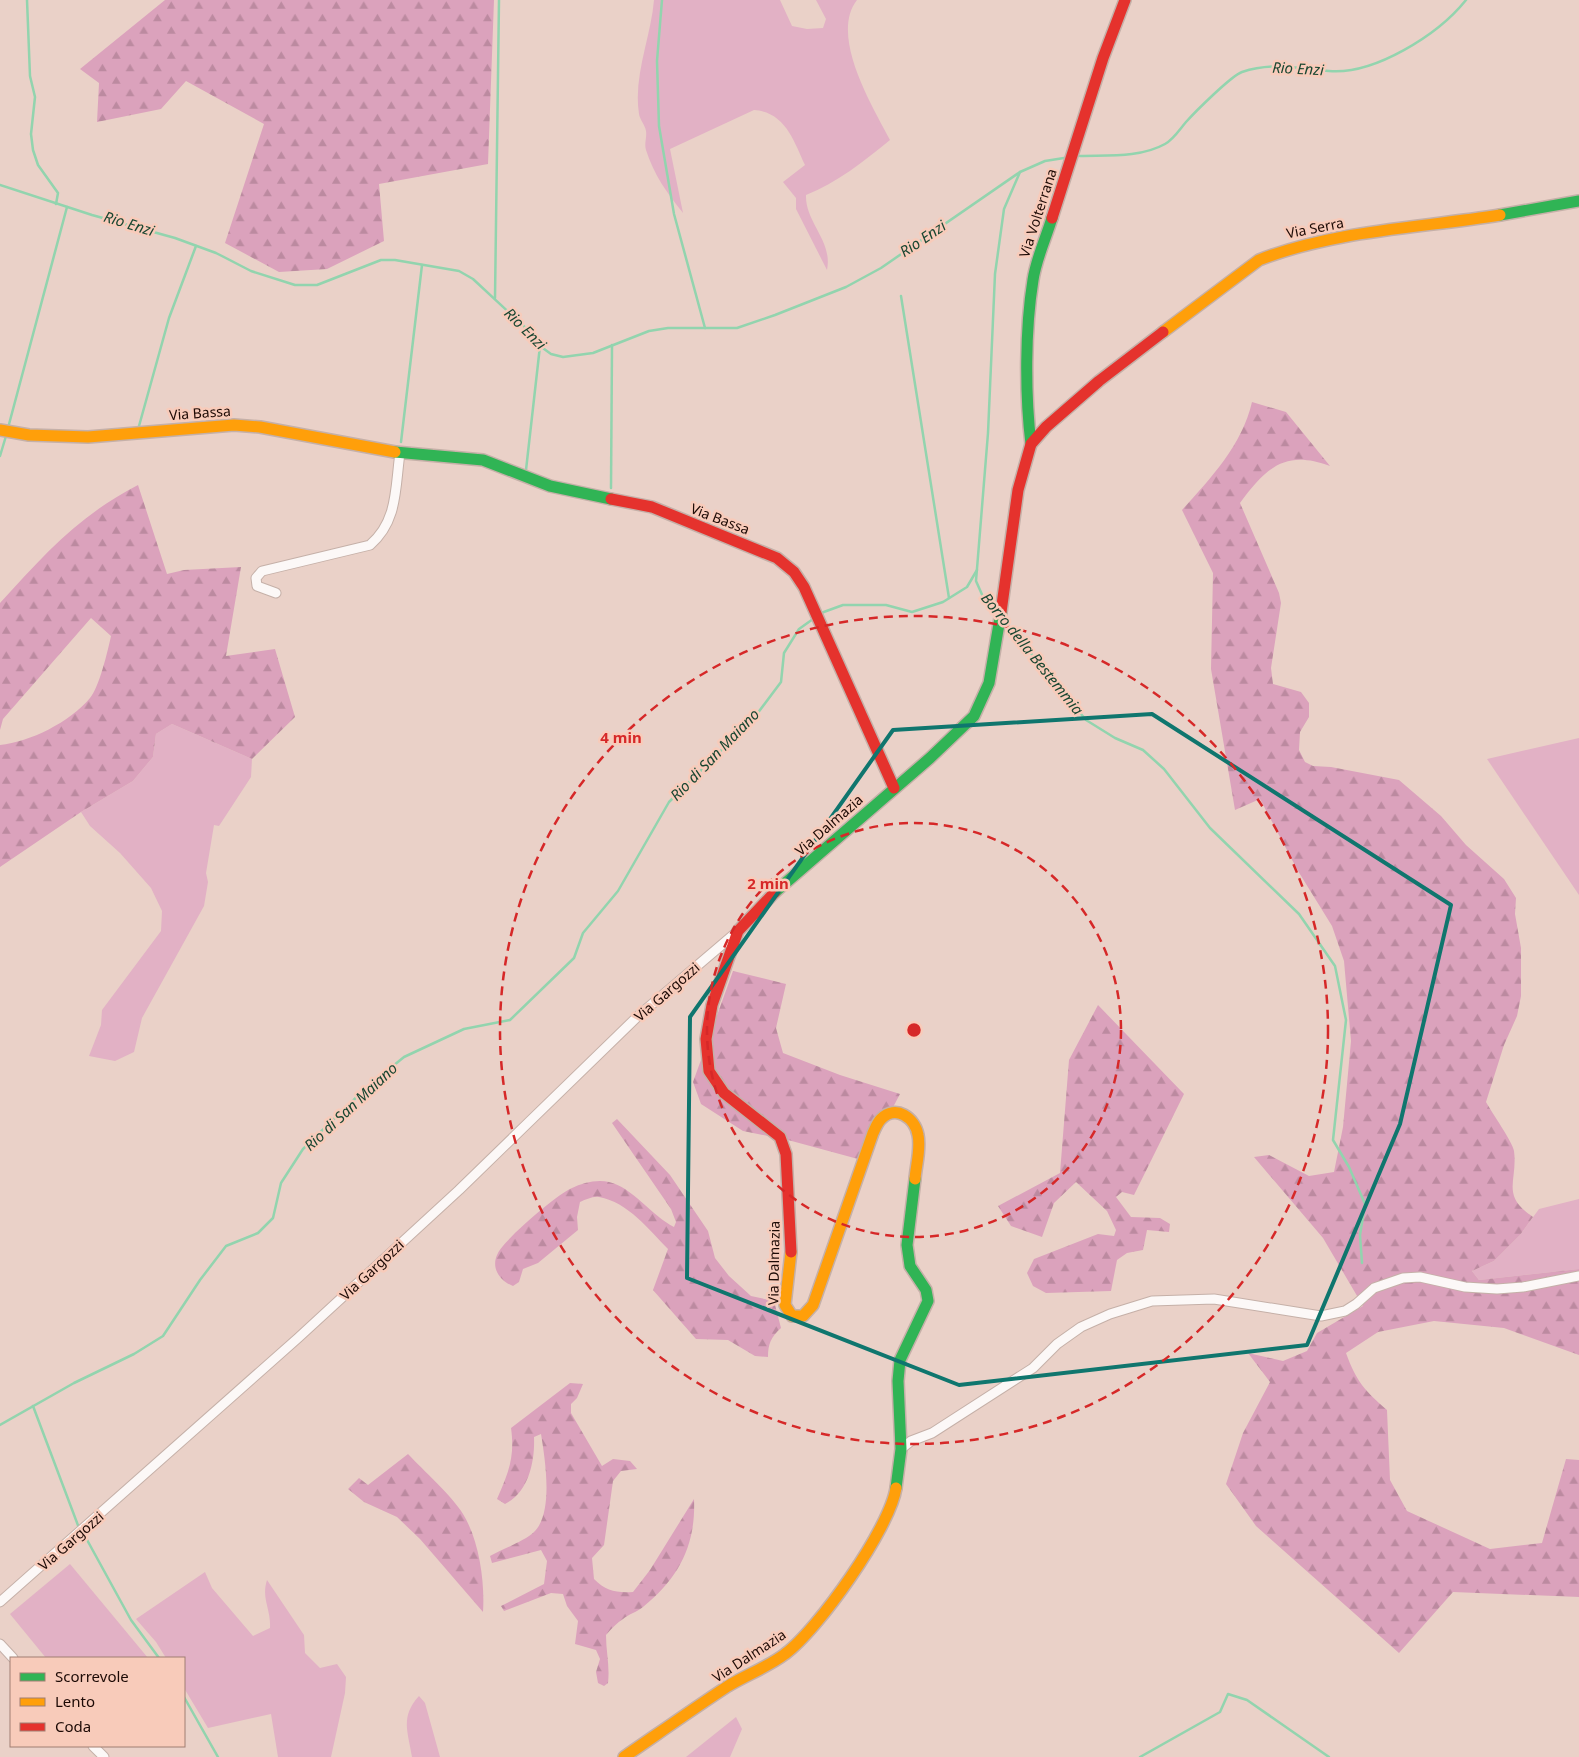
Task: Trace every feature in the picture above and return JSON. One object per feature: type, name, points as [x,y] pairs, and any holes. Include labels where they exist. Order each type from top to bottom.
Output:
[{"type":"main road","name":"Via Volterrana","points":[[1031,444],[1027,409],[1030,305],[1034,278],[1103,58],[1125,0]]},
{"type":"main road","name":"Via Serra","points":[[1031,444],[1046,427],[1100,381],[1260,260],[1277,252],[1321,240],[1429,226],[1579,201]]},
{"type":"main road","name":"Via Bassa","points":[[5,431],[49,438],[76,438],[234,425],[260,427],[400,453],[466,456],[483,460],[550,486],[652,507],[777,558],[794,572],[814,605],[894,788]]},
{"type":"main road","name":"Via Dalmazia","points":[[624,1757],[730,1685],[784,1655],[800,1640],[852,1576],[882,1525],[894,1494],[901,1450],[898,1381],[900,1360],[928,1301],[926,1290],[910,1266],[906,1245],[919,1144],[917,1128],[910,1117],[903,1114],[895,1114],[882,1119],[873,1132],[813,1305],[803,1316],[792,1316],[786,1305],[791,1248],[786,1154],[780,1137],[724,1093],[710,1071],[706,1039],[712,1005],[738,931],[757,909],[789,879],[974,716],[984,701],[1002,612],[1018,490],[1031,444]]},
{"type":"street","points":[[276,593],[257,586],[256,578],[262,571],[370,545],[381,536],[390,522],[400,453]]},
{"type":"street","name":"Via Gargozzi","points":[[0,1602],[298,1338],[466,1183],[638,1017],[738,931]]},
{"type":"street","points":[[901,1450],[912,1441],[932,1433],[1033,1368],[1057,1344],[1081,1327],[1152,1301],[1214,1299],[1321,1316],[1345,1310],[1356,1304],[1374,1288],[1402,1278],[1420,1277],[1465,1287],[1497,1289],[1522,1287],[1579,1276]]},
{"type":"street","points":[[0,1644],[12,1657]]},
{"type":"street","points":[[94,1747],[104,1757]]},
{"type":"highlighted area","points":[[1152,714],[1451,905],[1400,1124],[1307,1345],[959,1385],[687,1278],[690,1017],[893,730]]},
{"type":"shaded area","points":[[654,0],[780,0],[792,26],[807,29],[823,28],[826,19],[816,0],[857,0],[850,15],[848,32],[851,51],[865,91],[890,140],[839,178],[806,195],[810,214],[826,250],[827,270],[796,209],[796,198],[783,182],[805,165],[787,129],[774,116],[754,110],[670,149],[683,213],[662,183],[653,168],[646,150],[646,131],[640,116],[638,100],[640,71]]},
{"type":"shaded area","points":[[172,724],[252,759],[251,777],[219,826],[214,825],[206,873],[208,882],[204,906],[142,1018],[134,1052],[115,1061],[89,1056],[101,1025],[102,1010],[161,931],[162,911],[151,888],[120,853],[90,826],[81,812],[133,781],[153,757],[156,734]]},
{"type":"shaded area","points":[[1579,738],[1579,895],[1487,759]]},
{"type":"shaded area","points":[[1579,1199],[1579,1269],[1479,1280],[1472,1271],[1494,1261],[1520,1235],[1539,1209]]},
{"type":"shaded area","points":[[70,1564],[147,1657],[45,1657],[10,1614]]},
{"type":"shaded area","points":[[205,1572],[212,1588],[253,1636],[270,1628],[265,1593],[267,1580],[304,1635],[305,1653],[320,1668],[337,1664],[346,1677],[345,1693],[331,1757],[278,1757],[271,1714],[208,1728],[185,1690],[185,1657],[165,1657],[156,1642],[136,1619]]},
{"type":"shaded area","points":[[419,1696],[425,1703],[440,1757],[412,1757],[407,1732],[407,1718],[409,1711]]},
{"type":"shaded area","points":[[736,1717],[742,1729],[730,1757],[686,1757]]},
{"type":"green space","points":[[165,0],[494,0],[488,164],[379,184],[384,241],[327,269],[279,272],[225,243],[264,124],[186,81],[161,109],[97,122],[99,83],[80,69]]},
{"type":"green space","points":[[1252,402],[1286,412],[1330,466],[1314,461],[1301,460],[1289,461],[1278,465],[1259,480],[1240,503],[1279,593],[1281,603],[1271,668],[1273,684],[1301,692],[1309,703],[1309,717],[1300,732],[1299,750],[1305,762],[1313,766],[1331,767],[1399,780],[1441,816],[1466,845],[1504,879],[1516,898],[1515,914],[1521,948],[1521,996],[1517,1016],[1504,1045],[1486,1102],[1514,1151],[1513,1187],[1517,1202],[1533,1217],[1520,1235],[1494,1261],[1472,1271],[1479,1280],[1579,1269],[1579,1355],[1504,1328],[1434,1321],[1378,1332],[1346,1353],[1362,1385],[1387,1410],[1390,1480],[1407,1511],[1490,1549],[1542,1543],[1566,1459],[1579,1460],[1579,1597],[1453,1592],[1399,1653],[1256,1526],[1226,1484],[1243,1433],[1270,1382],[1248,1353],[1283,1361],[1307,1351],[1317,1333],[1363,1306],[1323,1238],[1254,1157],[1269,1155],[1309,1176],[1334,1172],[1343,1127],[1351,1041],[1344,961],[1332,926],[1298,871],[1260,799],[1235,810],[1211,669],[1213,573],[1182,510],[1214,473],[1233,447],[1241,433]]},
{"type":"green space","points":[[138,485],[167,574],[184,570],[241,567],[226,656],[275,649],[295,717],[252,759],[172,724],[156,734],[153,757],[133,781],[81,812],[0,867],[0,745],[24,740],[49,729],[61,723],[82,707],[97,686],[111,636],[91,618],[3,719],[0,730],[0,603],[63,537],[97,510]]},
{"type":"green space","points":[[733,971],[786,984],[776,1028],[783,1053],[840,1075],[900,1094],[882,1128],[869,1162],[788,1140],[743,1131],[701,1104],[693,1082]]},
{"type":"green space","points":[[1098,1005],[1184,1094],[1134,1195],[1122,1192],[1116,1197],[1131,1217],[1160,1218],[1170,1224],[1169,1232],[1147,1230],[1143,1250],[1127,1253],[1117,1260],[1111,1291],[1046,1293],[1033,1286],[1027,1273],[1034,1259],[1098,1234],[1114,1236],[1116,1230],[1107,1211],[1076,1182],[1054,1203],[1042,1237],[1011,1226],[998,1206],[1060,1173],[1069,1060]]},
{"type":"green space","points":[[617,1119],[670,1175],[708,1231],[715,1258],[729,1276],[751,1296],[774,1301],[781,1328],[771,1341],[768,1357],[755,1356],[728,1340],[696,1339],[653,1290],[668,1249],[629,1211],[610,1200],[597,1197],[580,1202],[577,1217],[578,1230],[538,1263],[523,1269],[519,1282],[513,1286],[500,1277],[495,1264],[498,1253],[503,1246],[555,1199],[572,1188],[585,1183],[604,1181],[617,1185],[674,1227],[676,1222],[671,1209],[612,1123]]},
{"type":"green space","points":[[570,1383],[583,1384],[577,1398],[571,1404],[571,1413],[602,1466],[613,1459],[630,1461],[637,1469],[621,1471],[613,1481],[604,1545],[592,1558],[594,1579],[612,1590],[633,1592],[650,1570],[694,1499],[692,1531],[683,1559],[675,1572],[656,1596],[641,1609],[619,1622],[606,1635],[608,1683],[604,1686],[598,1683],[596,1672],[600,1659],[596,1650],[575,1644],[578,1621],[567,1606],[563,1594],[551,1593],[504,1611],[501,1606],[544,1584],[547,1561],[541,1550],[492,1563],[490,1556],[519,1542],[534,1532],[544,1512],[546,1471],[541,1434],[534,1437],[532,1466],[520,1492],[505,1504],[497,1499],[510,1464],[512,1447],[511,1428]]},
{"type":"green space","points":[[408,1454],[452,1499],[469,1524],[480,1561],[483,1612],[420,1539],[397,1517],[364,1502],[348,1489],[359,1478],[368,1485]]},
{"type":"waterway","points":[[27,0],[30,76],[35,97],[31,134],[33,150],[38,165],[58,193],[56,204]]},
{"type":"waterway","points":[[495,298],[499,0]]},
{"type":"waterway","points":[[662,0],[657,61],[659,126],[674,214],[705,328]]},
{"type":"waterway","name":"Rio Enzi","points":[[1080,156],[1134,154],[1165,144],[1174,137],[1213,95],[1242,72],[1275,66],[1347,71],[1385,60],[1422,39],[1454,13],[1466,0]]},
{"type":"waterway","name":"Rio Enzi","points":[[0,185],[92,215],[175,238],[216,253],[251,271],[295,285],[317,285],[381,260],[395,260],[459,271],[473,279],[530,332],[540,346],[551,354],[563,357],[593,353],[649,331],[668,328],[737,328],[846,287],[881,268],[1020,172],[1045,161],[1064,158]]},
{"type":"waterway","name":"Borro della Bestemmia","points":[[996,612],[984,599],[976,581],[988,433],[995,274],[1004,209],[1020,172]]},
{"type":"waterway","points":[[8,428],[67,207]]},
{"type":"waterway","points":[[139,426],[169,318],[196,246]]},
{"type":"waterway","points":[[401,442],[422,265]]},
{"type":"waterway","points":[[901,296],[949,598]]},
{"type":"waterway","points":[[611,488],[612,345]]},
{"type":"waterway","points":[[526,470],[540,346]]},
{"type":"waterway","points":[[0,456],[6,436]]},
{"type":"waterway","name":"Rio di San Maiano","points":[[821,613],[843,605],[886,605],[912,612],[943,602],[967,587],[977,570]]},
{"type":"waterway","name":"Rio di San Maiano","points":[[0,1425],[74,1383],[134,1354],[163,1336],[200,1280],[226,1246],[258,1233],[273,1218],[281,1183],[303,1149],[366,1088],[404,1057],[464,1029],[510,1020],[574,958],[583,933],[618,891],[669,802],[754,718],[781,682],[784,653],[799,629],[813,619]]},
{"type":"waterway","name":"Borro della Bestemmia","points":[[1005,622],[1086,720],[1115,738],[1143,750],[1164,769],[1210,828],[1299,914],[1335,966],[1346,1020],[1333,1140],[1349,1167],[1365,1204],[1360,1235],[1362,1263]]},
{"type":"waterway","points":[[33,1406],[79,1528]]},
{"type":"waterway","points":[[86,1538],[131,1620],[158,1657]]},
{"type":"waterway","points":[[1140,1757],[1220,1712],[1228,1694],[1247,1700],[1329,1757]]},
{"type":"waterway","points":[[185,1699],[218,1757]]},
{"type":"traffic: fast","points":[[1500,215],[1579,201]]},
{"type":"traffic: fast","points":[[1031,444],[1027,383],[1028,319],[1034,272],[1052,218]]},
{"type":"traffic: fast","points":[[395,452],[483,460],[550,486],[611,499]]},
{"type":"traffic: fast","points":[[775,892],[930,758],[974,716],[989,683],[1001,612]]},
{"type":"traffic: fast","points":[[896,1488],[901,1449],[898,1381],[900,1360],[928,1301],[926,1290],[910,1266],[907,1245],[915,1179]]},
{"type":"traffic: slow","points":[[1163,332],[1259,260],[1317,242],[1348,236],[1500,215]]},
{"type":"traffic: slow","points":[[0,430],[29,435],[88,437],[234,425],[260,427],[395,452]]},
{"type":"traffic: slow","points":[[791,1252],[785,1305],[792,1316],[803,1316],[813,1305],[873,1133],[877,1124],[887,1115],[893,1113],[904,1115],[913,1123],[916,1129],[919,1146],[915,1179]]},
{"type":"traffic: slow","points":[[624,1757],[728,1686],[778,1659],[799,1642],[833,1601],[867,1552],[891,1506],[896,1488]]},
{"type":"traffic: jam","points":[[1052,218],[1103,58],[1125,0]]},
{"type":"traffic: jam","points":[[1001,612],[1018,490],[1031,444],[1046,427],[1099,381],[1163,332]]},
{"type":"traffic: jam","points":[[611,499],[652,507],[777,558],[794,572],[804,587],[894,788]]},
{"type":"traffic: jam","points":[[775,892],[738,931],[712,1005],[706,1039],[709,1071],[724,1093],[780,1137],[786,1154],[791,1252]]}]
